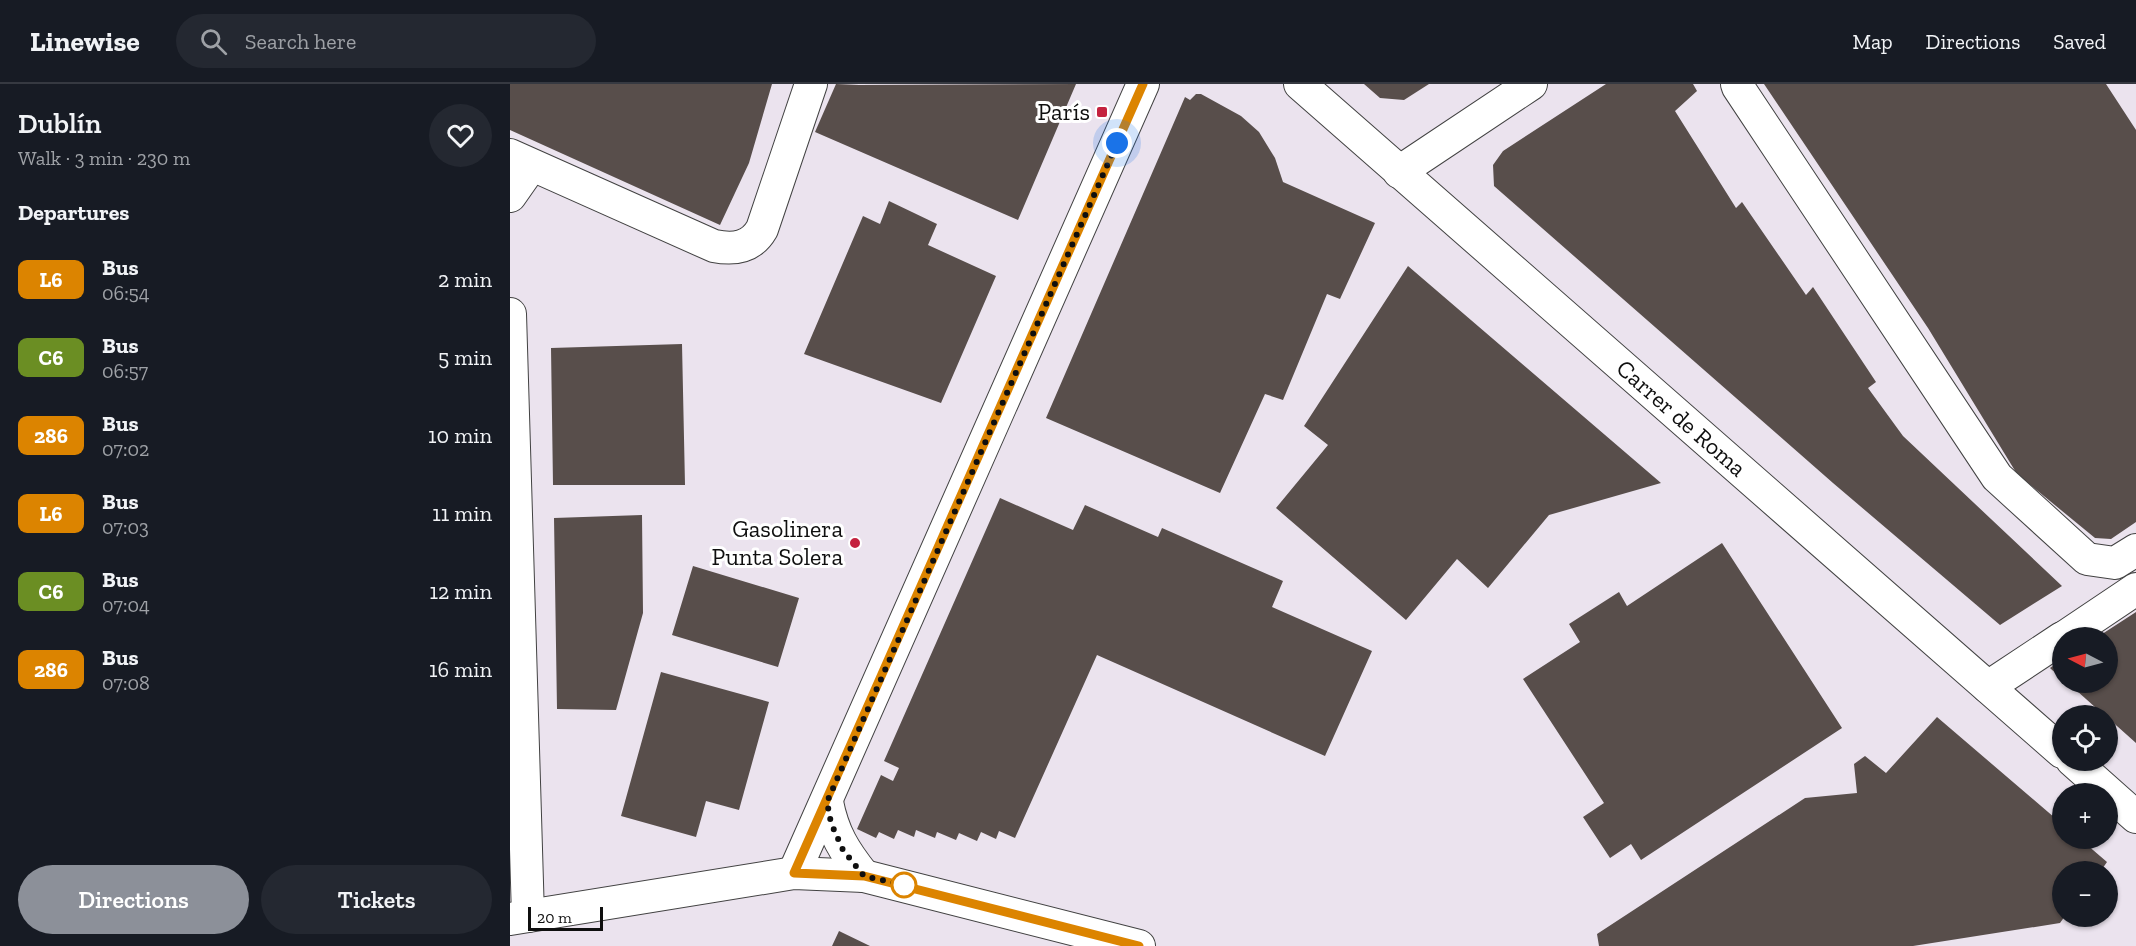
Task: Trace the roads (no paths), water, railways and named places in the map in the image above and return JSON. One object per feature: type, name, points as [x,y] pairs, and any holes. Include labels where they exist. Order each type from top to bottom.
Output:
[{"type":"street","points":[[510,196],[521,160],[714,246],[737,248],[757,238],[762,229],[811,84]]},
{"type":"street","points":[[794,873],[1143,84]]},
{"type":"street","name":"Carrer de Roma","points":[[1300,84],[2052,743]]},
{"type":"street","points":[[1399,172],[1531,84]]},
{"type":"street","points":[[1737,84],[1996,477],[2087,559],[2115,563],[2136,550]]},
{"type":"street","points":[[510,314],[519,918],[794,873],[864,876],[1139,946]]},
{"type":"street","points":[[2080,627],[2136,590]]},
{"type":"street","points":[[1988,687],[2052,645]]},
{"type":"street","points":[[2084,771],[2136,817]]},
{"type":"street","points":[[827,802],[831,823],[843,850],[864,876]]},
{"type":"place","name":"París","points":[[1102,112]]},
{"type":"place","name":"Gasolinera Punta Solera","points":[[855,543]]}]
